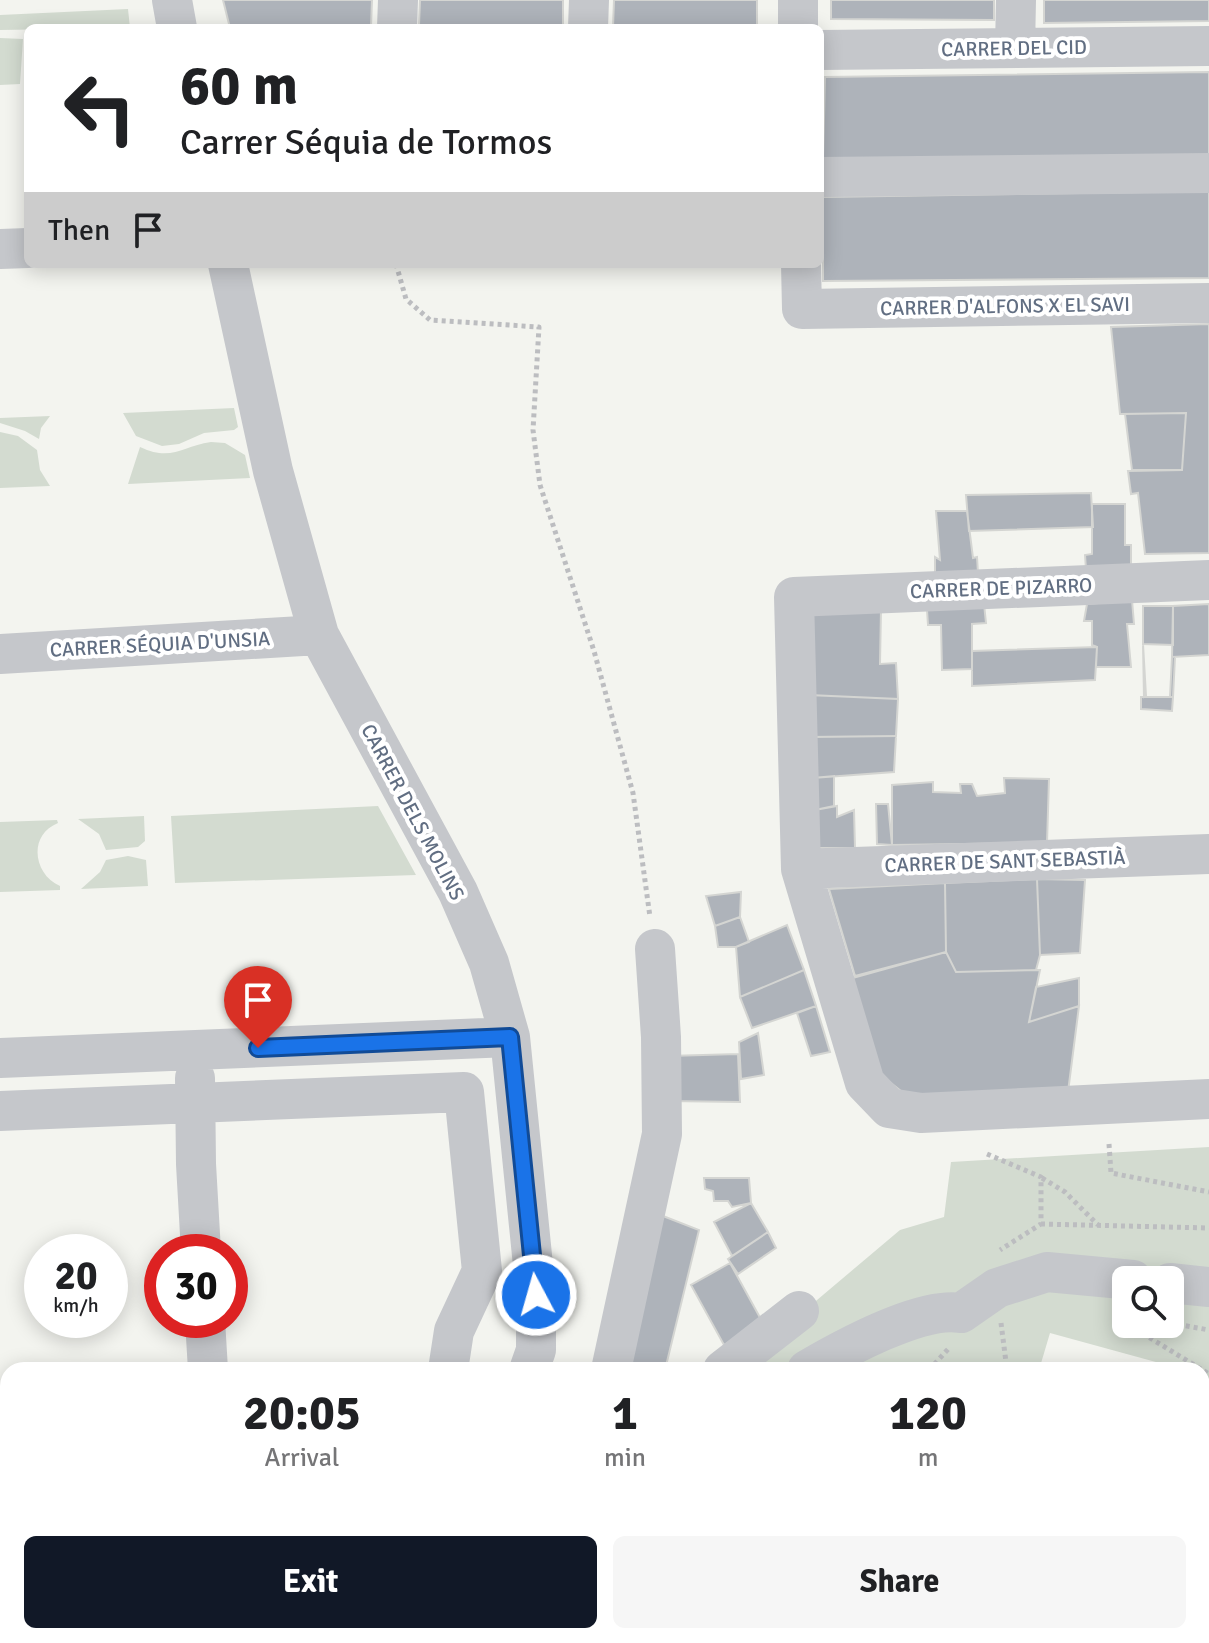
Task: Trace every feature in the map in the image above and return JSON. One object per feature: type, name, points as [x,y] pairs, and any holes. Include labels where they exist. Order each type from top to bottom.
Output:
[{"type":"street","points":[[172,0],[176,24]]},
{"type":"street","points":[[397,24],[398,0]]},
{"type":"street","points":[[588,24],[589,0]]},
{"type":"street","points":[[798,0],[798,24]]},
{"type":"street","points":[[1015,48],[1016,0]]},
{"type":"street","name":"CARRER DEL CID","points":[[824,50],[1209,46]]},
{"type":"street","points":[[824,177],[1209,173]]},
{"type":"street","points":[[0,249],[24,248]]},
{"type":"street","name":"CARRER DELS MOLINS","points":[[229,268],[273,471],[319,635],[458,892],[489,963],[510,1037],[536,1295],[536,1350],[532,1362]]},
{"type":"street","name":"CARRER D'ALFONS X EL SAVI","points":[[801,268],[802,309],[1209,303]]},
{"type":"street","name":"CARRER DE PIZARRO","points":[[801,869],[794,597],[1209,580]]},
{"type":"street","name":"CARRER SÉQUIA D'UNSIA","points":[[0,654],[319,635]]},
{"type":"street","name":"CARRER DE SANT SEBASTIÀ","points":[[801,869],[1209,854]]},
{"type":"street","points":[[801,869],[865,1083],[889,1108],[921,1113],[1209,1099]]},
{"type":"street","points":[[613,1362],[662,1134],[661,1037],[655,949]]},
{"type":"street","points":[[0,1058],[510,1037]]},
{"type":"street","points":[[195,1050],[200,1234]]},
{"type":"street","points":[[0,1111],[464,1092],[482,1271],[454,1331],[449,1362]]},
{"type":"street","points":[[821,1362],[860,1340],[944,1310],[961,1313],[997,1288],[1047,1272],[1112,1278]]},
{"type":"street","points":[[1184,1284],[1209,1287]]},
{"type":"street","points":[[733,1362],[799,1311]]},
{"type":"street","points":[[206,1338],[208,1362]]},
{"type":"path","points":[[397,268],[406,299],[430,320],[539,327],[533,430],[540,485],[594,651],[633,793],[655,949]]},
{"type":"path","points":[[1109,1144],[1111,1173],[1209,1192]]},
{"type":"path","points":[[987,1154],[1041,1177],[1065,1192],[1098,1225]]},
{"type":"path","points":[[1041,1177],[1041,1224]]},
{"type":"path","points":[[992,1255],[1041,1224],[1209,1228]]},
{"type":"path","points":[[1184,1326],[1209,1330]]},
{"type":"path","points":[[1150,1338],[1189,1362]]},
{"type":"path","points":[[1003,1342],[1006,1362]]},
{"type":"shaded area","points":[[128,9],[130,24],[24,24],[24,30],[0,30],[0,15]]},
{"type":"shaded area","points":[[0,38],[23,39],[20,84],[0,85]]},
{"type":"shaded area","points":[[234,408],[238,427],[234,430],[204,433],[179,444],[162,446],[136,436],[123,413]]},
{"type":"shaded area","points":[[50,416],[41,428],[39,439],[0,423],[0,418]]},
{"type":"shaded area","points":[[0,432],[18,436],[37,450],[40,470],[50,486],[0,488]]},
{"type":"shaded area","points":[[211,442],[225,443],[245,455],[250,478],[128,484],[140,447],[169,453]]},
{"type":"shaded area","points":[[378,806],[416,875],[175,883],[171,816]]},
{"type":"shaded area","points":[[144,816],[145,841],[138,847],[106,850],[99,834],[78,819]]},
{"type":"shaded area","points":[[57,820],[58,823],[42,836],[38,854],[44,873],[60,886],[60,890],[0,892],[0,822]]},
{"type":"shaded area","points":[[128,856],[146,860],[148,886],[81,889],[100,872],[106,860]]},
{"type":"shaded area","points":[[1209,1147],[1209,1362],[1156,1362],[1050,1333],[1041,1362],[743,1362],[900,1230],[944,1217],[951,1162]]},
{"type":"building","points":[[223,0],[372,0],[371,24],[229,24]]},
{"type":"building","points":[[420,0],[563,0],[563,24],[419,24]]},
{"type":"building","points":[[614,0],[757,0],[757,24],[613,24]]},
{"type":"building","points":[[831,0],[994,0],[994,20],[831,19]]},
{"type":"building","points":[[1044,0],[1209,0],[1209,21],[1044,23]]},
{"type":"building","points":[[1209,72],[1209,158],[824,159],[825,77]]},
{"type":"building","points":[[1209,191],[1209,278],[823,281],[824,197]]},
{"type":"building","points":[[1209,324],[1209,553],[1145,554],[1138,493],[1131,494],[1128,471],[1182,470],[1186,413],[1120,414],[1111,327]]},
{"type":"building","points":[[1186,413],[1182,470],[1132,470],[1125,414]]},
{"type":"building","points":[[1091,493],[1093,527],[969,531],[966,495]]},
{"type":"building","points":[[1092,504],[1125,504],[1125,545],[1131,545],[1131,566],[1086,569],[1085,555],[1092,554]]},
{"type":"building","points":[[936,511],[967,511],[978,573],[935,575],[935,557],[940,560]]},
{"type":"building","points":[[1132,600],[1134,624],[1127,624],[1131,667],[1096,667],[1097,647],[1092,645],[1092,621],[1084,621],[1087,604]]},
{"type":"building","points":[[984,604],[986,623],[972,624],[972,669],[942,670],[941,625],[928,625],[927,610]]},
{"type":"building","points":[[1209,604],[1209,655],[1172,657],[1173,606]]},
{"type":"building","points":[[1143,606],[1173,606],[1173,645],[1143,644]]},
{"type":"building","points":[[813,608],[881,609],[880,664],[896,663],[898,699],[809,695]]},
{"type":"building","points":[[1143,644],[1146,696],[1144,697]]},
{"type":"building","points":[[1097,647],[1095,680],[972,686],[972,651]]},
{"type":"building","points":[[1172,657],[1175,657],[1173,697],[1170,697]]},
{"type":"building","points":[[809,695],[898,699],[896,736],[808,737]]},
{"type":"building","points":[[1141,697],[1173,697],[1172,711],[1141,709]]},
{"type":"building","points":[[896,736],[894,772],[813,778],[812,737]]},
{"type":"building","points":[[834,776],[834,806],[815,810],[813,778]]},
{"type":"building","points":[[1004,778],[1049,779],[1047,843],[892,845],[892,785],[933,782],[933,792],[961,793],[960,784],[972,784],[977,796],[1005,793]]},
{"type":"building","points":[[876,804],[888,804],[892,845],[877,844]]},
{"type":"building","points":[[837,806],[837,817],[854,810],[855,848],[809,848],[809,811]]},
{"type":"building","points":[[1037,879],[1040,955],[1036,970],[956,972],[946,952],[945,883]]},
{"type":"building","points":[[1037,879],[1085,880],[1080,953],[1040,955]]},
{"type":"building","points":[[945,883],[946,952],[855,976],[829,889]]},
{"type":"building","points":[[741,892],[740,917],[715,926],[706,896]]},
{"type":"building","points":[[740,917],[749,942],[736,947],[718,947],[715,926]]},
{"type":"building","points":[[787,925],[804,970],[740,997],[736,947]]},
{"type":"building","points":[[946,952],[956,972],[1040,970],[1029,1022],[1079,1006],[1068,1092],[911,1099],[877,1072],[849,979]]},
{"type":"building","points":[[804,970],[816,1006],[752,1028],[740,997]]},
{"type":"building","points":[[1079,978],[1079,1006],[1029,1022],[1036,987]]},
{"type":"building","points":[[816,1006],[830,1052],[811,1056],[797,1013]]},
{"type":"building","points":[[758,1033],[764,1075],[741,1079],[739,1042]]},
{"type":"building","points":[[738,1054],[740,1102],[668,1101],[668,1056]]},
{"type":"building","points":[[704,1178],[749,1178],[751,1203],[732,1207],[728,1201],[714,1201],[713,1191],[705,1189]]},
{"type":"building","points":[[751,1203],[768,1232],[732,1256],[714,1222]]},
{"type":"building","points":[[663,1216],[699,1230],[667,1362],[628,1362]]},
{"type":"building","points":[[768,1232],[776,1248],[738,1274],[728,1259]]},
{"type":"building","points":[[730,1263],[763,1323],[724,1345],[691,1285]]},
{"type":"route","points":[[258,1048],[510,1037],[536,1295]]}]
